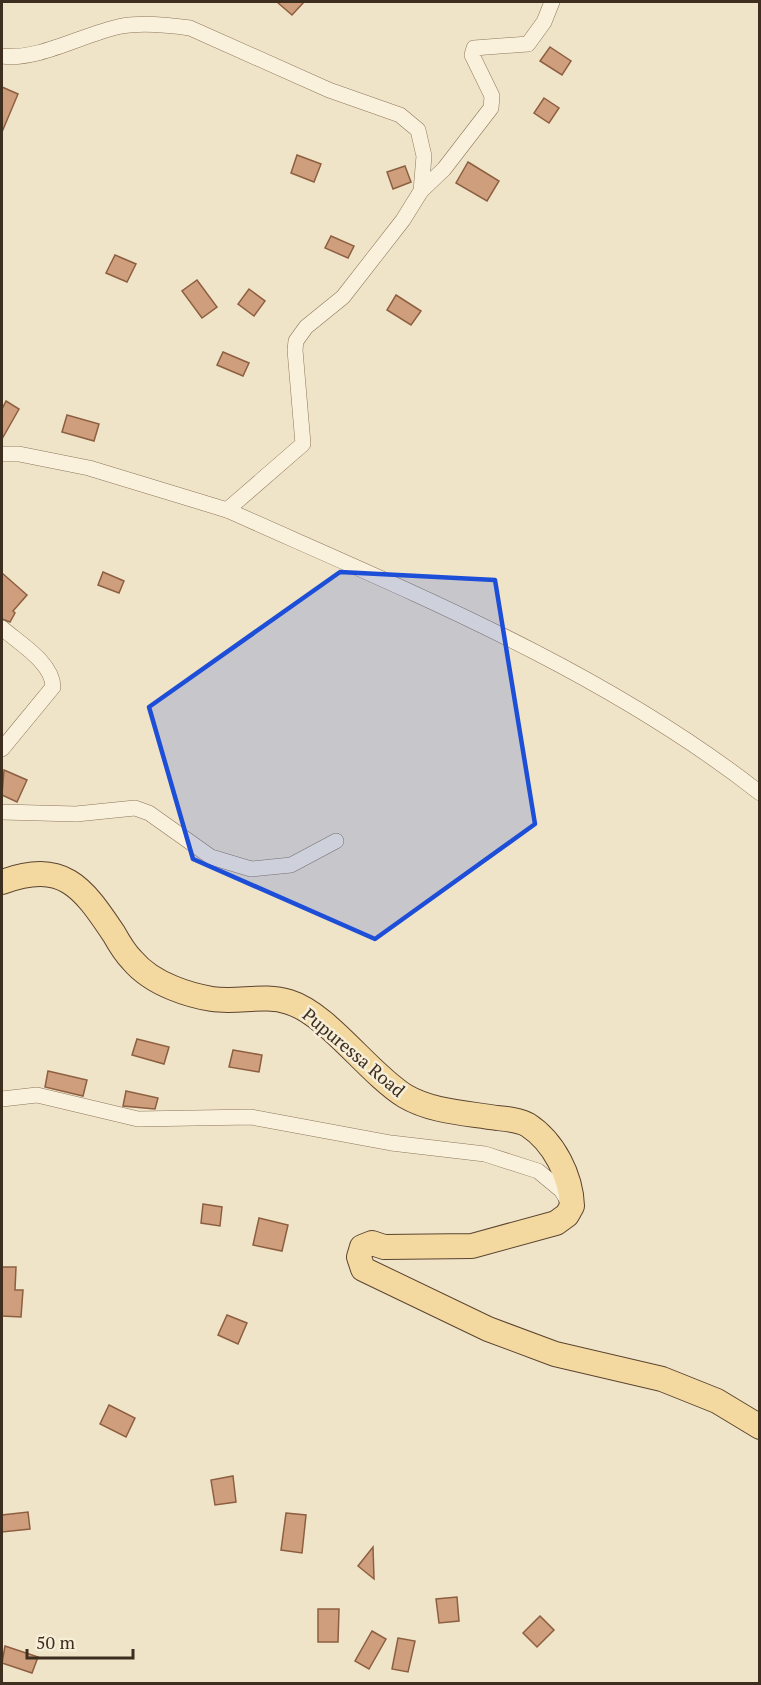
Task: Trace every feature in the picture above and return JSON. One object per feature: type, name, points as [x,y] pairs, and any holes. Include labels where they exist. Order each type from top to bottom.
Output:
[{"type":"main road","name":"Pupuressa Road","points":[[2,882],[38,872],[56,874],[75,884],[94,904],[131,960],[148,975],[173,988],[213,999],[275,998],[292,1002],[311,1014],[405,1096],[426,1106],[508,1119],[528,1125],[556,1156],[569,1182],[572,1206]]},
{"type":"main road","points":[[572,1206],[567,1215],[556,1222],[472,1246],[384,1247],[372,1244],[362,1247],[359,1257],[363,1269],[488,1329],[555,1354],[662,1379],[717,1401],[759,1427]]},
{"type":"street","points":[[227,510],[303,444],[295,350],[299,334],[343,297],[403,220],[421,191],[444,169],[491,108],[492,96],[472,55],[474,48],[528,44],[544,22],[552,2]]},
{"type":"street","points":[[2,56],[26,55],[122,26],[170,25],[190,28],[328,90],[400,115],[418,130],[424,156],[421,191]]},
{"type":"street","points":[[2,454],[19,454],[89,468],[227,510],[503,637],[600,685],[724,765],[759,793]]},
{"type":"street","points":[[2,628],[47,667],[53,679],[53,687],[2,748]]},
{"type":"street","points":[[2,812],[76,814],[135,808],[149,813],[211,857],[251,869],[291,865],[336,842]]},
{"type":"street","points":[[2,1099],[37,1095],[138,1119],[251,1117],[391,1143],[485,1154],[538,1171],[561,1190],[572,1206]]},
{"type":"highlighted area","points":[[340,572],[495,580],[535,824],[375,939],[193,859],[149,707]]},
{"type":"building","points":[[277,2],[304,2],[292,15]]},
{"type":"building","points":[[550,47],[571,61],[562,75],[540,61]]},
{"type":"building","points":[[2,87],[18,94],[2,132]]},
{"type":"building","points":[[544,98],[559,108],[549,123],[534,113]]},
{"type":"building","points":[[297,155],[321,164],[314,182],[291,173]]},
{"type":"building","points":[[468,162],[499,181],[487,201],[456,183]]},
{"type":"building","points":[[405,166],[411,182],[393,189],[387,172]]},
{"type":"building","points":[[331,236],[354,246],[348,258],[325,248]]},
{"type":"building","points":[[115,255],[136,264],[127,282],[106,273]]},
{"type":"building","points":[[197,280],[217,307],[202,318],[182,291]]},
{"type":"building","points":[[249,289],[265,301],[254,316],[238,304]]},
{"type":"building","points":[[396,295],[421,311],[411,325],[387,310]]},
{"type":"building","points":[[223,352],[249,363],[243,376],[217,365]]},
{"type":"building","points":[[6,401],[19,409],[2,439],[2,409]]},
{"type":"building","points":[[67,415],[99,424],[94,441],[62,432]]},
{"type":"building","points":[[103,572],[124,581],[119,593],[98,585]]},
{"type":"building","points":[[2,573],[27,595],[13,611],[15,613],[10,622],[2,619]]},
{"type":"building","points":[[4,770],[27,780],[17,802],[2,795]]},
{"type":"building","points":[[137,1039],[169,1047],[164,1064],[132,1055]]},
{"type":"building","points":[[233,1050],[262,1055],[259,1072],[229,1067]]},
{"type":"building","points":[[48,1071],[87,1080],[83,1096],[45,1087]]},
{"type":"building","points":[[126,1091],[158,1098],[155,1109],[123,1106]]},
{"type":"building","points":[[203,1204],[222,1207],[220,1226],[201,1223]]},
{"type":"building","points":[[259,1218],[288,1225],[282,1251],[253,1245]]},
{"type":"building","points":[[2,1267],[16,1267],[15,1290],[23,1290],[21,1317],[2,1316]]},
{"type":"building","points":[[227,1315],[247,1323],[238,1344],[218,1335]]},
{"type":"building","points":[[109,1405],[135,1418],[126,1437],[100,1424]]},
{"type":"building","points":[[233,1476],[236,1502],[215,1505],[211,1480]]},
{"type":"building","points":[[28,1512],[30,1529],[2,1532],[2,1515]]},
{"type":"building","points":[[286,1513],[306,1515],[302,1553],[281,1550]]},
{"type":"building","points":[[373,1547],[374,1579],[358,1566]]},
{"type":"building","points":[[457,1597],[459,1621],[439,1623],[436,1599]]},
{"type":"building","points":[[318,1609],[339,1609],[338,1642],[318,1642]]},
{"type":"building","points":[[540,1616],[554,1630],[537,1647],[523,1633]]},
{"type":"building","points":[[372,1631],[386,1639],[369,1669],[355,1661]]},
{"type":"building","points":[[398,1638],[415,1641],[408,1672],[392,1669]]},
{"type":"building","points":[[5,1646],[38,1657],[32,1673],[2,1663]]}]
